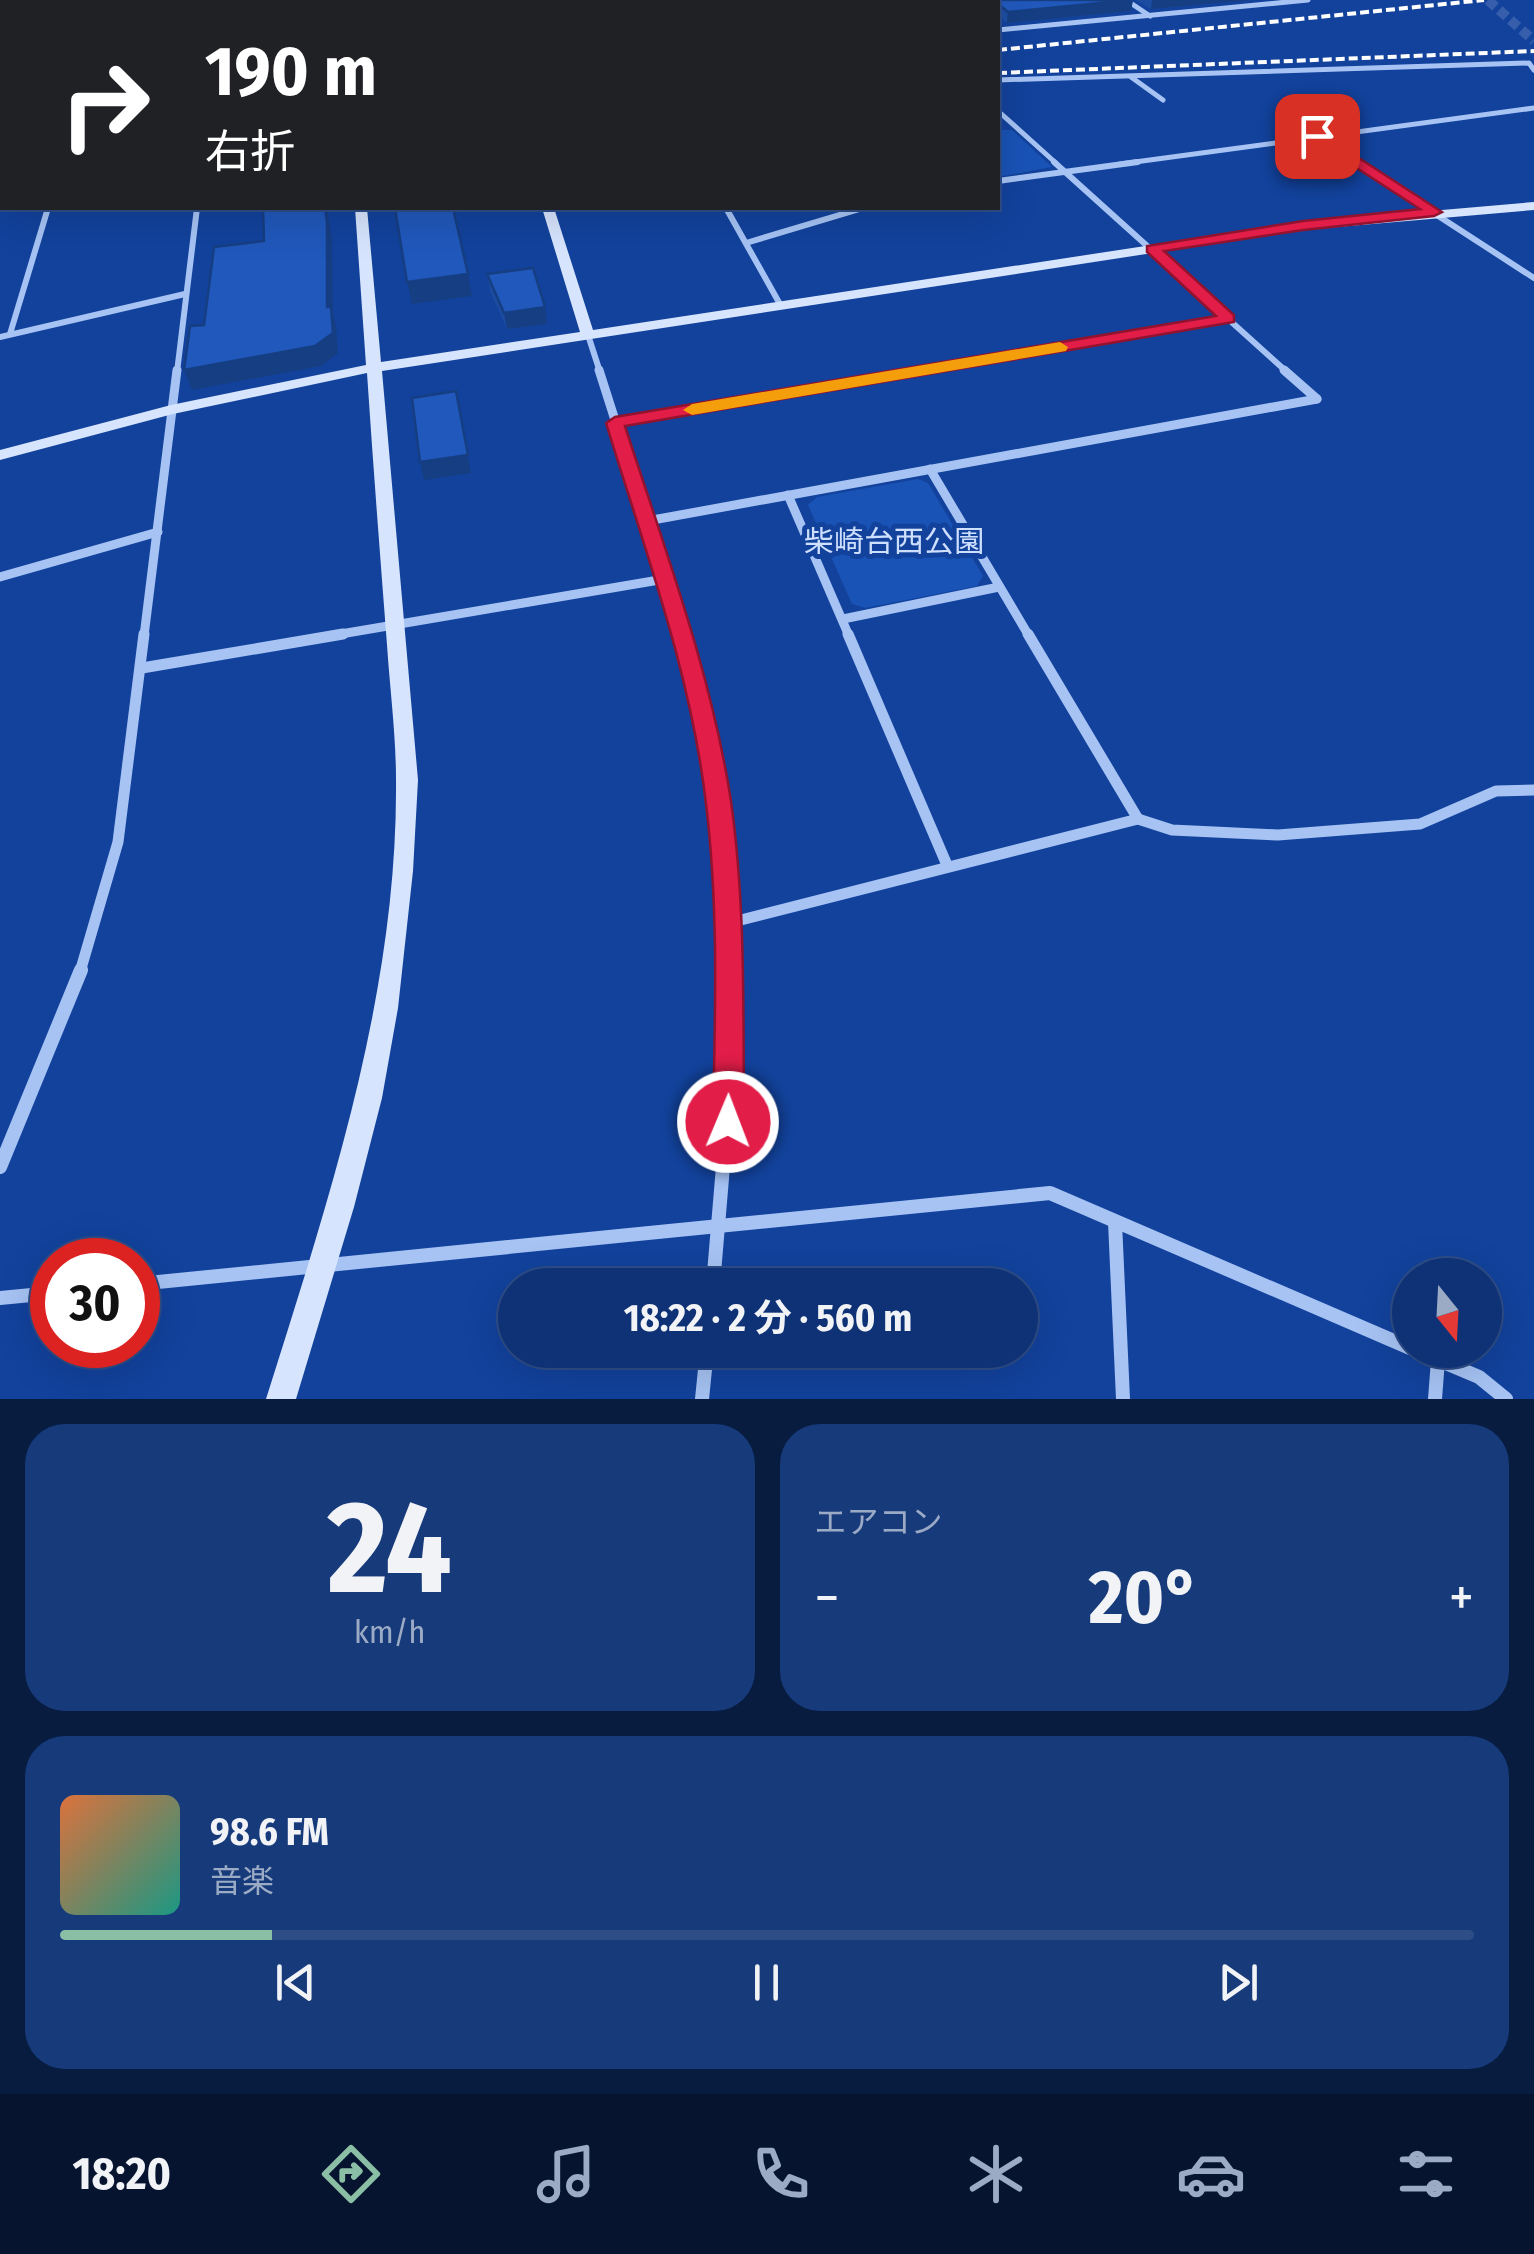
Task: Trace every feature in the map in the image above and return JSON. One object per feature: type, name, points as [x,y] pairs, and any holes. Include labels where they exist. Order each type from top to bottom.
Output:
[{"type":"street","points":[[1126,0],[1150,16]]},
{"type":"street","points":[[1000,30],[1308,0]]},
{"type":"street","points":[[1000,80],[1529,64],[1534,70]]},
{"type":"street","points":[[1129,76],[1163,100]]},
{"type":"street","points":[[1000,181],[1534,108]]},
{"type":"street","points":[[647,521],[1318,399],[1000,112]]},
{"type":"street","points":[[1000,126],[1012,124]]},
{"type":"street","points":[[1317,136],[1534,278]]},
{"type":"street","points":[[0,455],[171,410],[376,367],[1303,226],[1534,206]]},
{"type":"street","points":[[10,334],[47,210]]},
{"type":"street","points":[[0,1168],[72,999],[104,900],[121,825],[196,210]]},
{"type":"street","points":[[281,1399],[358,1140],[391,979],[404,873],[407,780],[397,624],[361,210]]},
{"type":"street","points":[[549,210],[693,669],[718,802],[730,923],[728,1122],[715,1268]]},
{"type":"street","points":[[727,210],[780,306]]},
{"type":"street","points":[[746,243],[857,210]]},
{"type":"street","points":[[0,337],[185,294]]},
{"type":"street","points":[[615,423],[1228,319]]},
{"type":"street","points":[[930,469],[1138,819]]},
{"type":"street","points":[[788,496],[947,865]]},
{"type":"street","points":[[0,576],[158,532]]},
{"type":"street","points":[[142,668],[665,579]]},
{"type":"street","points":[[843,619],[999,587]]},
{"type":"street","points":[[730,923],[1138,819],[1172,830],[1314,832],[1420,824],[1496,791],[1534,790]]},
{"type":"street","points":[[160,1282],[1050,1193],[1392,1340]]},
{"type":"street","points":[[1114,1222],[1123,1399]]},
{"type":"street","points":[[0,1298],[30,1295]]},
{"type":"street","points":[[702,1399],[705,1368]]},
{"type":"street","points":[[1435,1399],[1437,1368]]},
{"type":"street","points":[[1457,1368],[1480,1378],[1506,1399]]},
{"type":"green space","points":[[1000,130],[1012,130],[1052,167],[1000,177]]},
{"type":"green space","name":"柴崎台西公園","points":[[918,479],[928,483],[983,576],[977,586],[865,608],[852,604],[808,505],[817,497]]},
{"type":"building","points":[[1000,0],[1130,0],[1008,12],[1000,6]]},
{"type":"building","points":[[263,210],[325,210],[327,307],[331,307],[333,333],[315,346],[184,370],[190,326],[204,325],[214,247],[264,241]]},
{"type":"building","points":[[395,210],[453,210],[468,274],[407,282]]},
{"type":"building","points":[[533,268],[545,307],[504,313],[487,274]]},
{"type":"building","points":[[456,391],[468,455],[420,462],[412,398]]},
{"type":"tunnel","points":[[1488,0],[1534,41]]},
{"type":"railway","points":[[1000,50],[1484,0]]},
{"type":"railway","points":[[1000,73],[1534,51]]},
{"type":"slow traffic","points":[[692,410],[1060,347]]},
{"type":"route","points":[[728,1122],[730,923],[718,802],[693,669],[615,423],[1228,319],[1152,249],[1303,226],[1434,212],[1317,136]]}]
